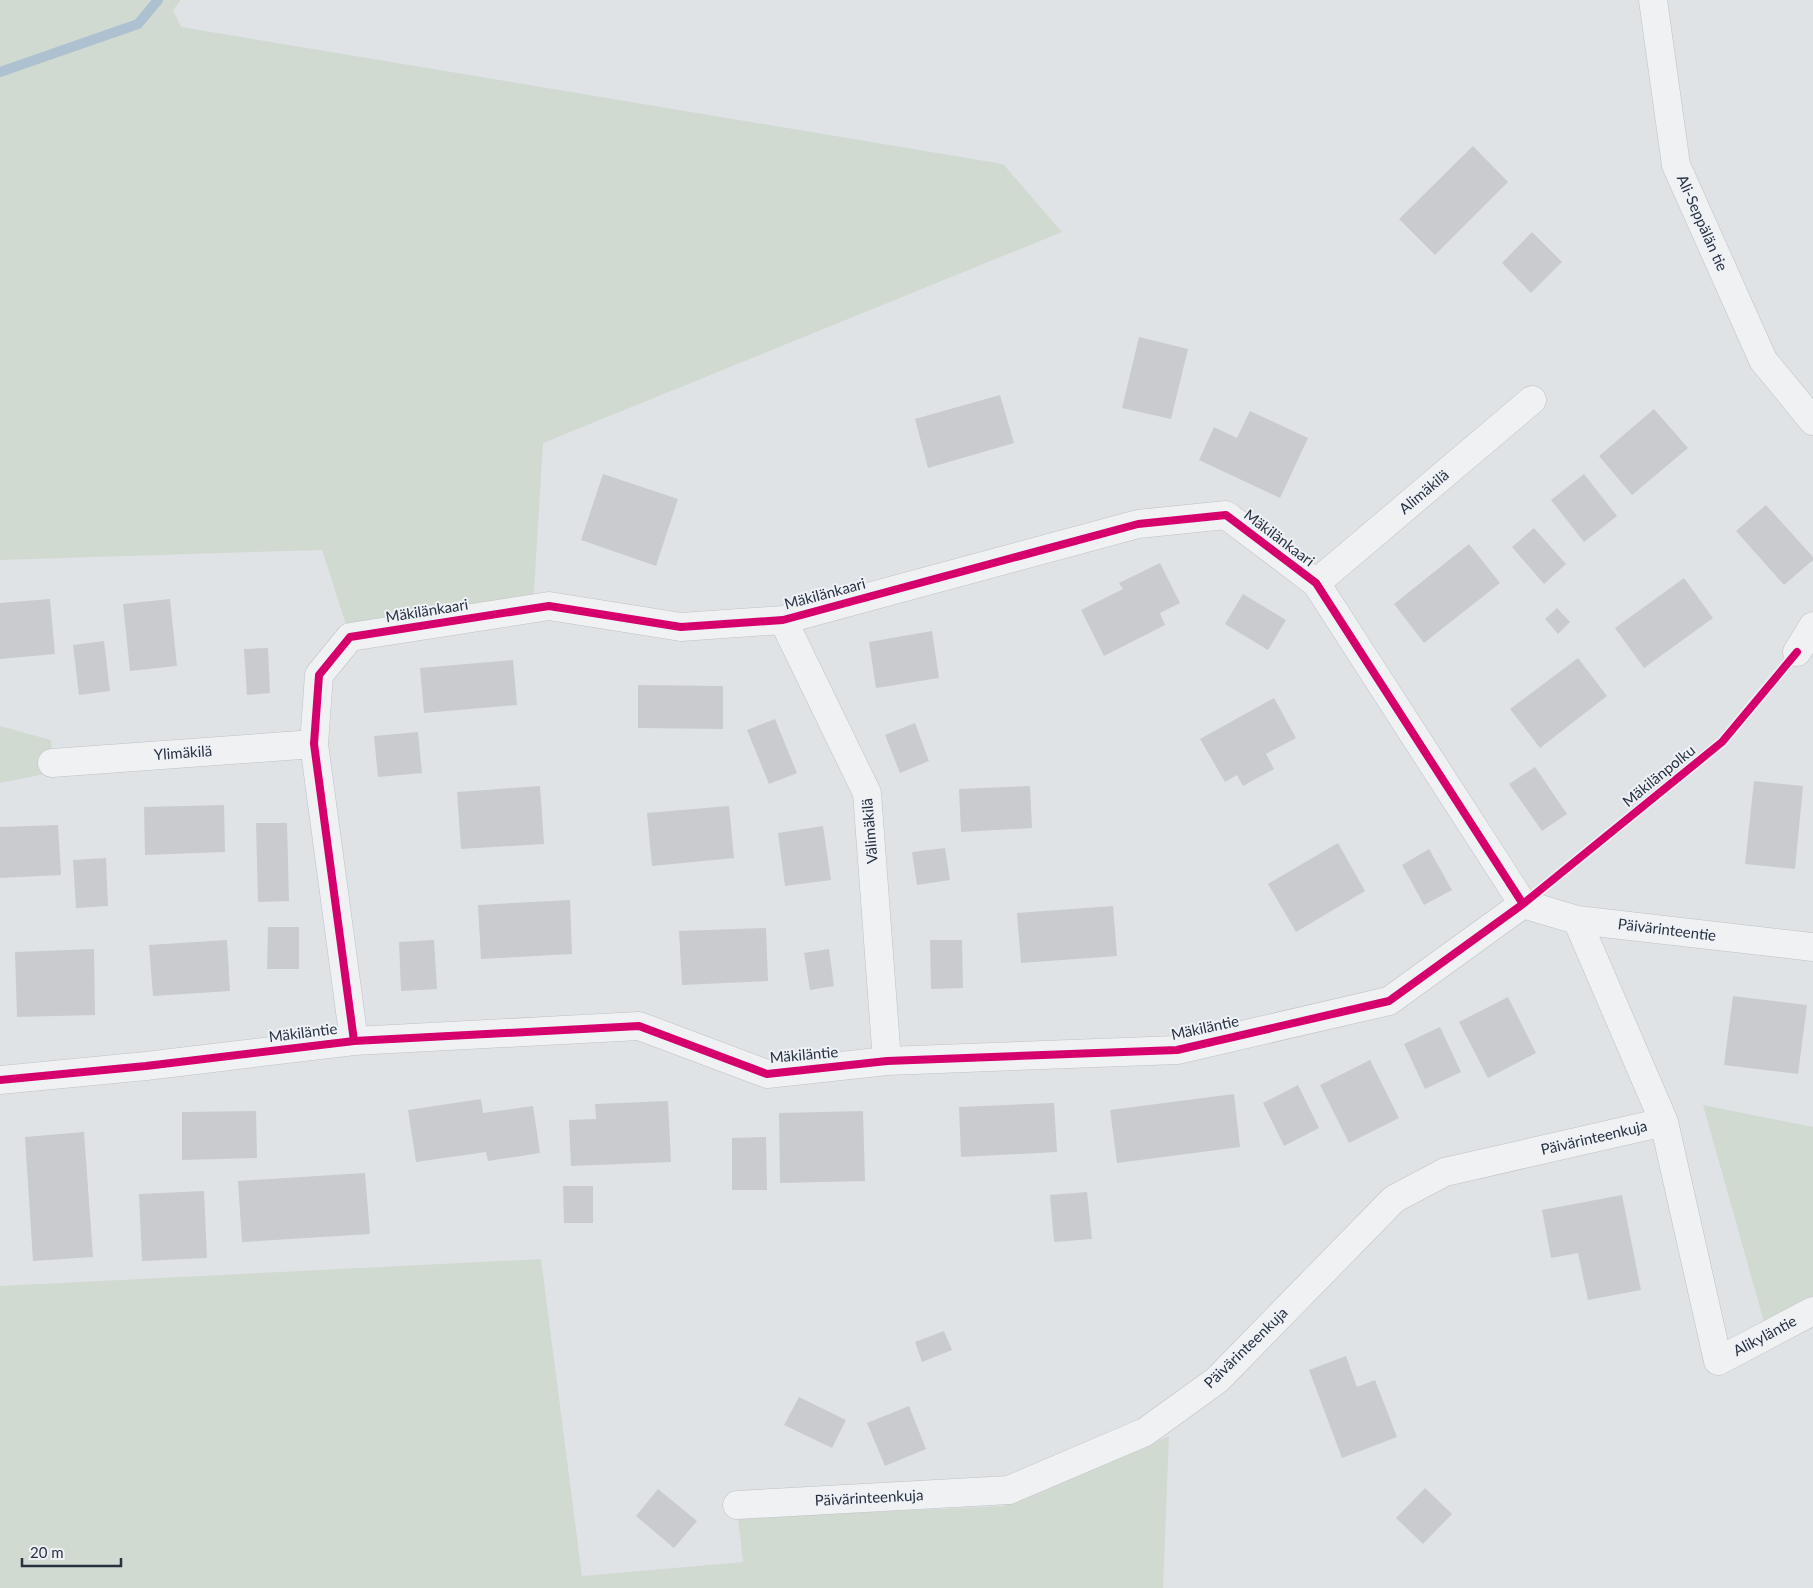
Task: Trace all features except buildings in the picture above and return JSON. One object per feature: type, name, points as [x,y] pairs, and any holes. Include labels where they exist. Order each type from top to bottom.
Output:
[{"type":"street","name":"Ali-Seppälän tie","points":[[1653,0],[1676,165],[1763,360],[1813,421]]},
{"type":"street","name":"Alimäkilä","points":[[1316,583],[1532,400]]},
{"type":"street","name":"Mäkilänkaari","points":[[354,1041],[314,744],[319,675],[350,637],[549,606],[681,627],[783,620],[1138,524],[1226,515],[1316,583],[1523,904]]},
{"type":"street","name":"Välimäkilä","points":[[783,620],[867,793],[887,1061]]},
{"type":"street","points":[[1797,652],[1813,626]]},
{"type":"street","name":"Ylimäkilä","points":[[52,763],[314,744]]},
{"type":"street","name":"Päivärinteentie","points":[[1523,904],[1577,920],[1813,947]]},
{"type":"street","name":"Mäkiläntie","points":[[0,1080],[146,1066],[354,1041],[639,1026],[767,1074],[887,1061],[1177,1050],[1389,1001],[1523,904]]},
{"type":"street","points":[[1577,920],[1664,1122]]},
{"type":"street","name":"Alikyläntie","points":[[1664,1122],[1718,1361],[1813,1311]]},
{"type":"street","name":"Päivärinteenkuja","points":[[737,1506],[1009,1490],[1145,1432],[1217,1380],[1394,1199],[1445,1172],[1664,1122]]},
{"type":"shaded area","points":[[0,0],[181,0],[173,10],[181,27],[1003,164],[1062,232],[543,443],[533,608],[350,637],[322,550],[0,560]]},
{"type":"shaded area","points":[[0,726],[51,740],[52,763],[50,773],[0,783]]},
{"type":"shaded area","points":[[1703,1105],[1813,1127],[1813,1298],[1764,1322]]},
{"type":"shaded area","points":[[541,1259],[582,1576],[743,1562],[738,1518],[1003,1506],[1169,1436],[1163,1588],[0,1588],[0,1286]]},
{"type":"waterway","points":[[0,72],[138,24],[158,0]]},
{"type":"cycle path","points":[[354,1041],[314,744],[319,675],[350,637],[549,606],[681,627],[783,620],[1138,524],[1226,515],[1316,583],[1523,904]]},
{"type":"cycle path","name":"Mäkilänpolku","points":[[0,1080],[146,1066],[354,1041],[639,1026],[767,1074],[887,1061],[1177,1050],[1389,1001],[1523,904],[1722,742],[1797,652]]}]
